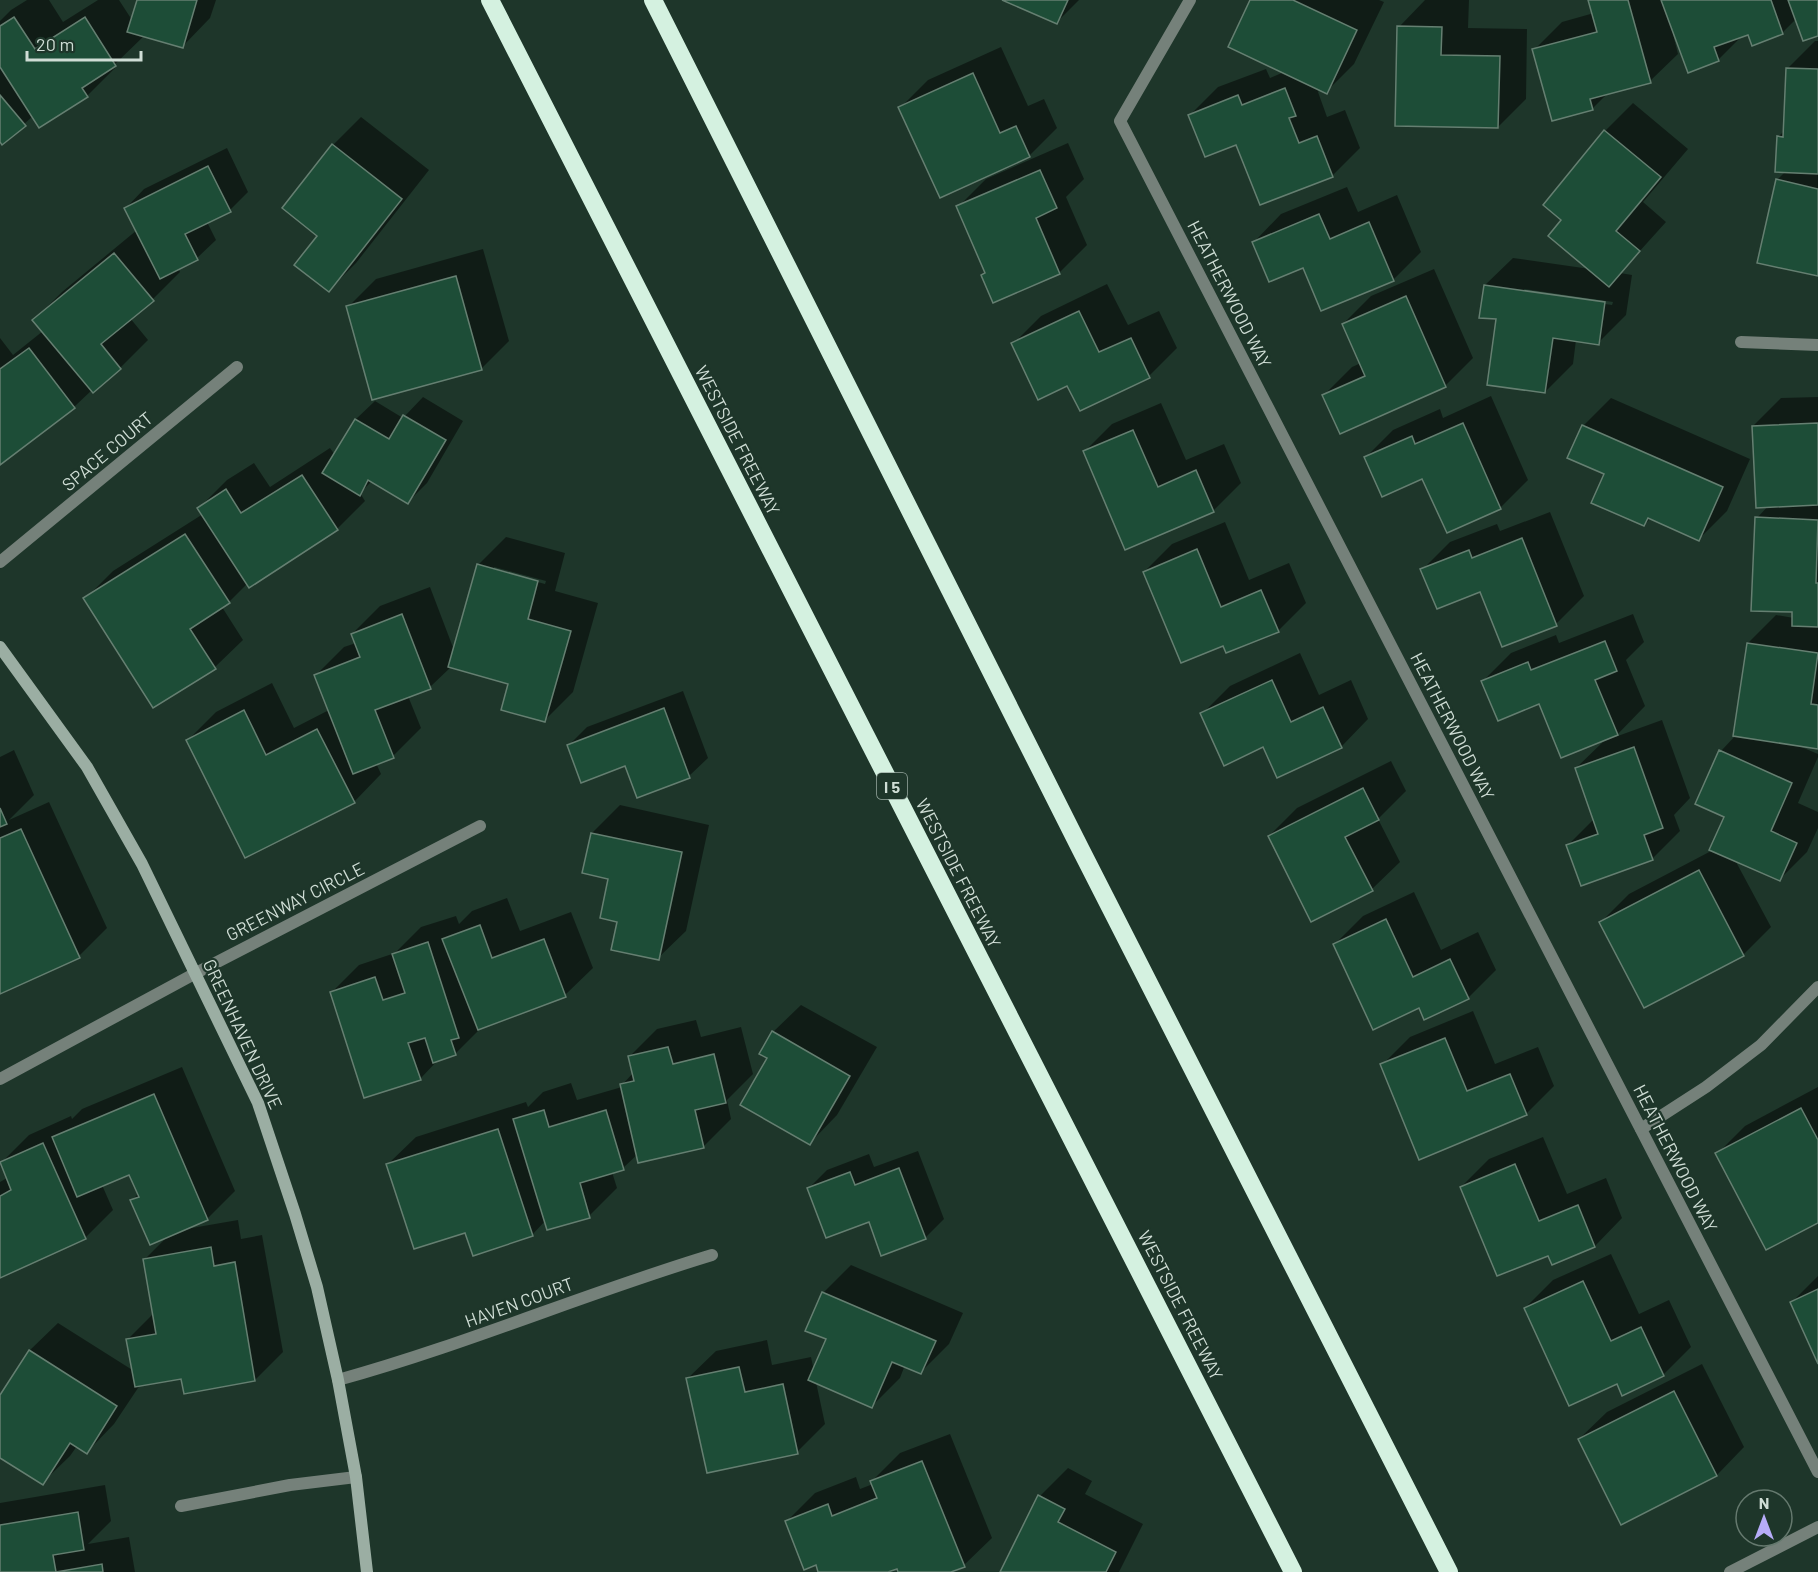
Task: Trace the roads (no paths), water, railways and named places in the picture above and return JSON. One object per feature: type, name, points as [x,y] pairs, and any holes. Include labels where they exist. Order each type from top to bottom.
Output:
[{"type":"highway","name":"WESTSIDE FREEWAY","points":[[490,0],[1293,1572]]},
{"type":"highway","points":[[653,0],[1081,850],[1449,1572]]},
{"type":"street","name":"HEATHERWOOD WAY","points":[[1190,0],[1120,121],[1818,1472]]},
{"type":"street","points":[[1741,342],[1818,345]]},
{"type":"street","name":"SPACE COURT","points":[[0,562],[237,367]]},
{"type":"street","name":"GREENHAVEN DRIVE","points":[[0,647],[87,767],[142,864],[258,1103],[317,1287],[338,1380],[356,1477],[367,1572]]},
{"type":"street","name":"GREENWAY CIRCLE","points":[[0,1079],[196,973],[480,826]]},
{"type":"street","points":[[1641,1129],[1706,1087],[1761,1045],[1818,987]]},
{"type":"street","name":"HAVEN COURT","points":[[338,1380],[401,1363],[664,1269],[712,1255]]},
{"type":"street","points":[[181,1506],[290,1485],[356,1477]]},
{"type":"street","points":[[1730,1572],[1818,1527]]}]
